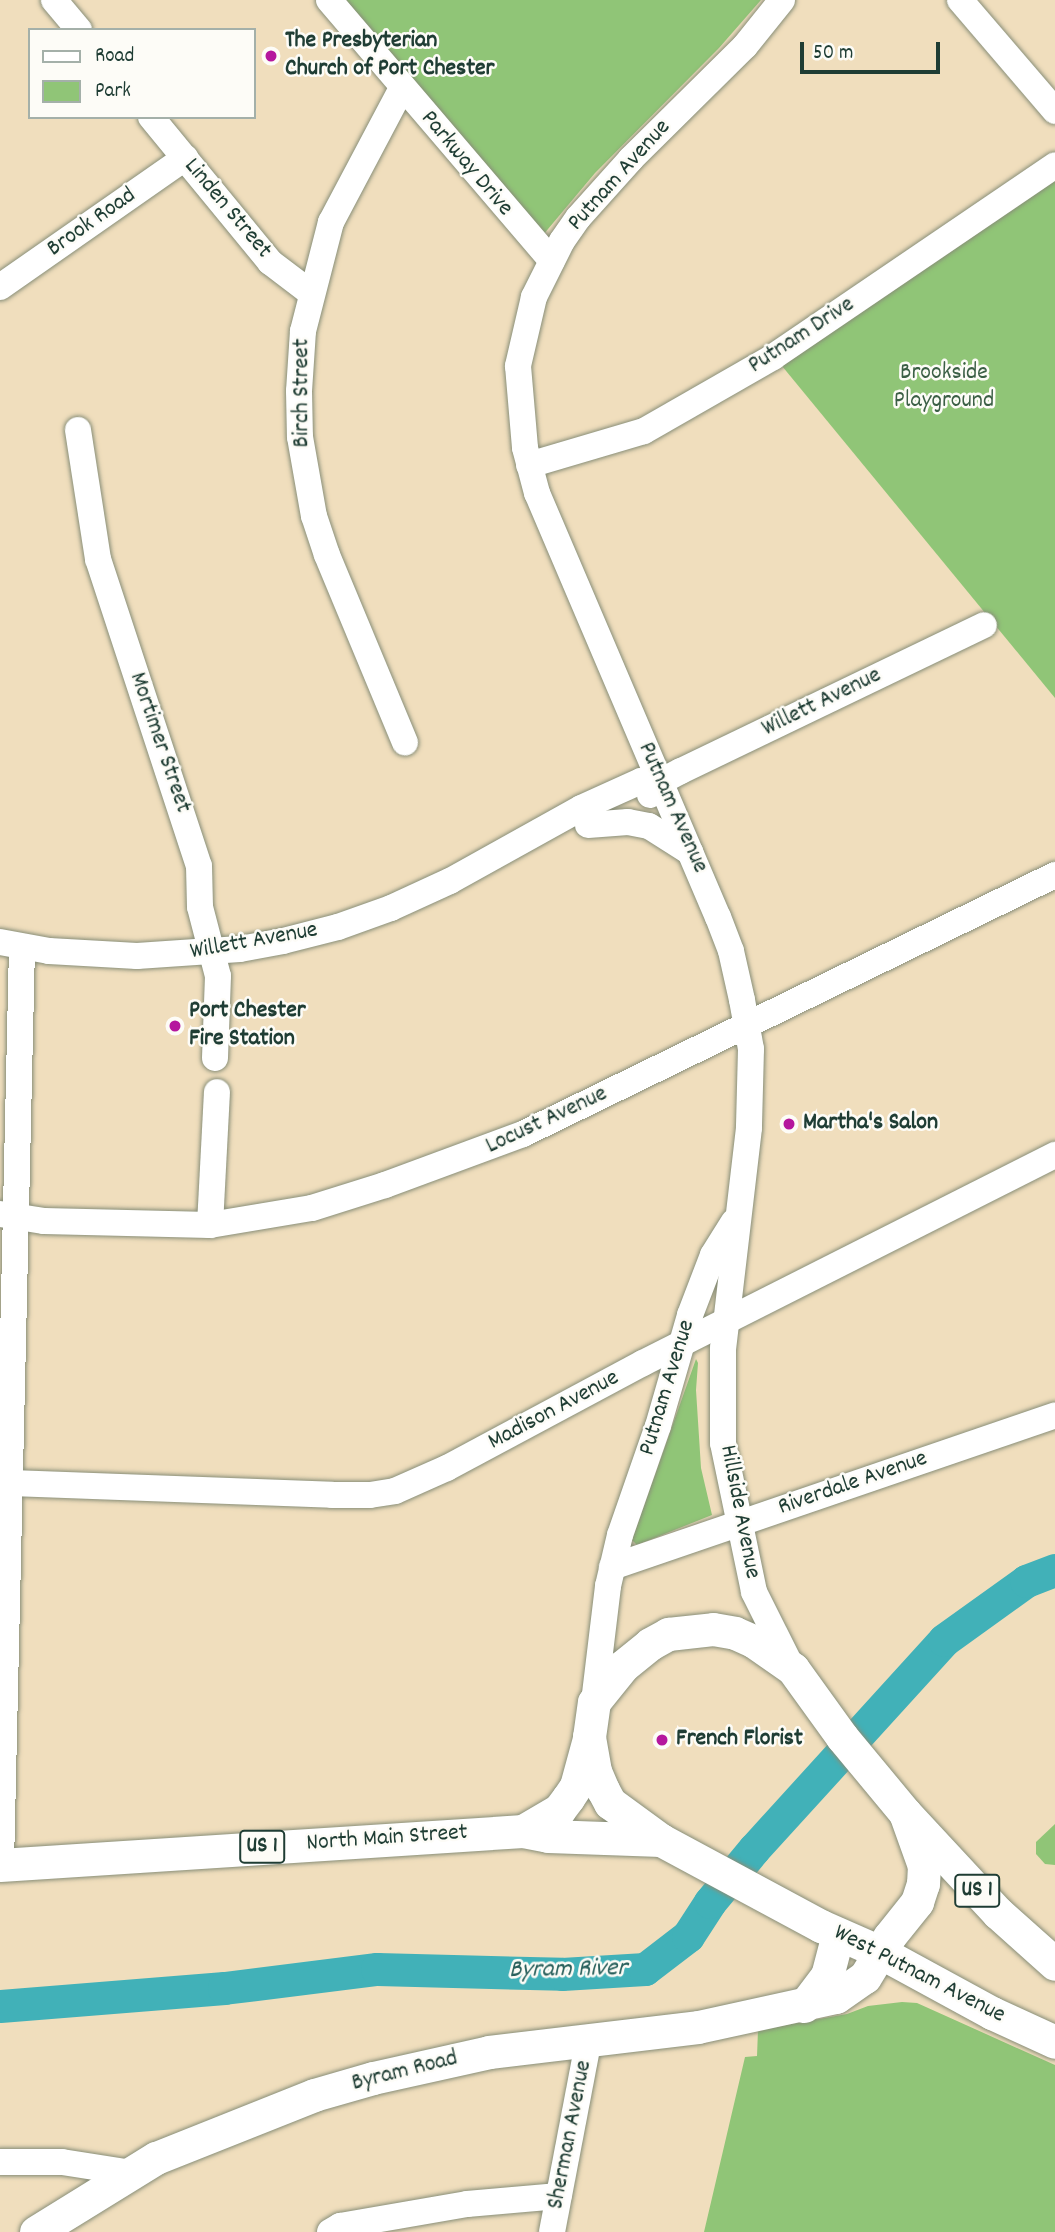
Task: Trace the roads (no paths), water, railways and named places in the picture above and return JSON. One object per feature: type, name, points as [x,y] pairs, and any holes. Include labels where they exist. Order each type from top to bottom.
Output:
[{"type":"main road","name":"US 1","points":[[601,1685],[650,1644],[668,1634],[690,1629],[735,1633],[753,1641],[793,1669]]},
{"type":"main road","name":"Hillside Avenue","points":[[793,1669],[827,1717],[905,1813]]},
{"type":"main road","name":"Putnam Avenue","points":[[601,1685],[589,1737],[595,1771],[610,1803],[672,1846]]},
{"type":"main road","name":"North Main Street","points":[[523,1831],[559,1810],[568,1798],[576,1786],[589,1737]]},
{"type":"main road","name":"US 1","points":[[905,1813],[998,1913],[1055,1964]]},
{"type":"main road","name":"Byram Road","points":[[36,2232],[156,2158],[261,2115],[373,2078],[489,2052],[698,2027],[836,1997],[865,1977],[917,1902],[923,1884],[923,1866],[919,1847],[905,1813]]},
{"type":"main road","name":"North Main Street","points":[[1,1865],[523,1831],[548,1836],[672,1846],[785,1906]]},
{"type":"main road","name":"West Putnam Avenue","points":[[785,1906],[838,1934],[880,1952],[992,2013],[1055,2042]]},
{"type":"main road","points":[[804,2006],[827,1976],[838,1934]]},
{"type":"street","points":[[54,0],[77,28]]},
{"type":"street","name":"Parkway Drive","points":[[329,0],[552,261]]},
{"type":"street","name":"Putnam Avenue","points":[[601,1685],[612,1567],[681,1343],[713,1255],[737,1217],[749,1128],[751,1049],[731,951],[537,493],[529,465],[519,402],[518,366],[534,297],[578,218],[631,159],[745,46],[782,0]]},
{"type":"street","points":[[960,0],[1055,111]]},
{"type":"street","name":"Birch Street","points":[[402,88],[331,222],[303,331],[300,437],[314,516],[327,555],[405,742]]},
{"type":"street","name":"Linden Street","points":[[153,119],[270,262],[311,293]]},
{"type":"street","name":"Brook Road","points":[[0,287],[185,158]]},
{"type":"street","name":"Putnam Drive","points":[[529,465],[644,431],[761,364],[1055,165]]},
{"type":"street","name":"Mortimer Street","points":[[78,430],[98,559],[193,841],[199,866],[200,907],[218,976],[215,1058]]},
{"type":"street","name":"Willett Avenue","points":[[494,858],[588,825],[648,797],[660,782],[984,625]]},
{"type":"street","name":"Willett Avenue","points":[[11,945],[90,956],[212,951],[283,941],[338,927],[391,908],[494,858],[581,808],[641,781],[660,782]]},
{"type":"street","points":[[588,825],[628,822],[649,826],[690,852]]},
{"type":"street","name":"Locust Avenue","points":[[8,1215],[44,1221],[210,1225],[312,1208],[472,1156],[523,1134],[746,1023],[1055,875]]},
{"type":"street","points":[[1,1865],[3,1658],[11,1483],[6,1427],[11,945]]},
{"type":"street","points":[[210,1225],[217,1092]]},
{"type":"street","name":"Madison Avenue","points":[[11,1483],[332,1495],[370,1495],[395,1490],[447,1468],[681,1343],[1055,1155]]},
{"type":"street","name":"Hillside Avenue","points":[[737,1217],[725,1321],[723,1443],[754,1592],[793,1669]]},
{"type":"street","name":"Riverdale Avenue","points":[[612,1567],[1055,1415]]},
{"type":"street","name":"Sherman Avenue","points":[[552,2232],[589,2038]]},
{"type":"street","points":[[0,2162],[62,2162],[132,2173]]},
{"type":"street","points":[[330,2232],[352,2224],[467,2204],[559,2196]]},
{"type":"waterway","name":"Byram River","points":[[0,2006],[224,1988],[377,1969],[562,1974],[645,1969],[688,1936],[710,1902],[754,1849],[944,1640],[1026,1581],[1055,1570]]},
{"type":"place","name":"The Presbyterian Church of Port Chester","points":[[271,56]]},
{"type":"place","name":"Port Chester Fire Station","points":[[175,1026]]},
{"type":"place","name":"Martha's Salon","points":[[789,1124]]},
{"type":"place","name":"French Florist","points":[[662,1740]]},
{"type":"park label","name":"Brookside Playground","points":[[944,388]]}]
